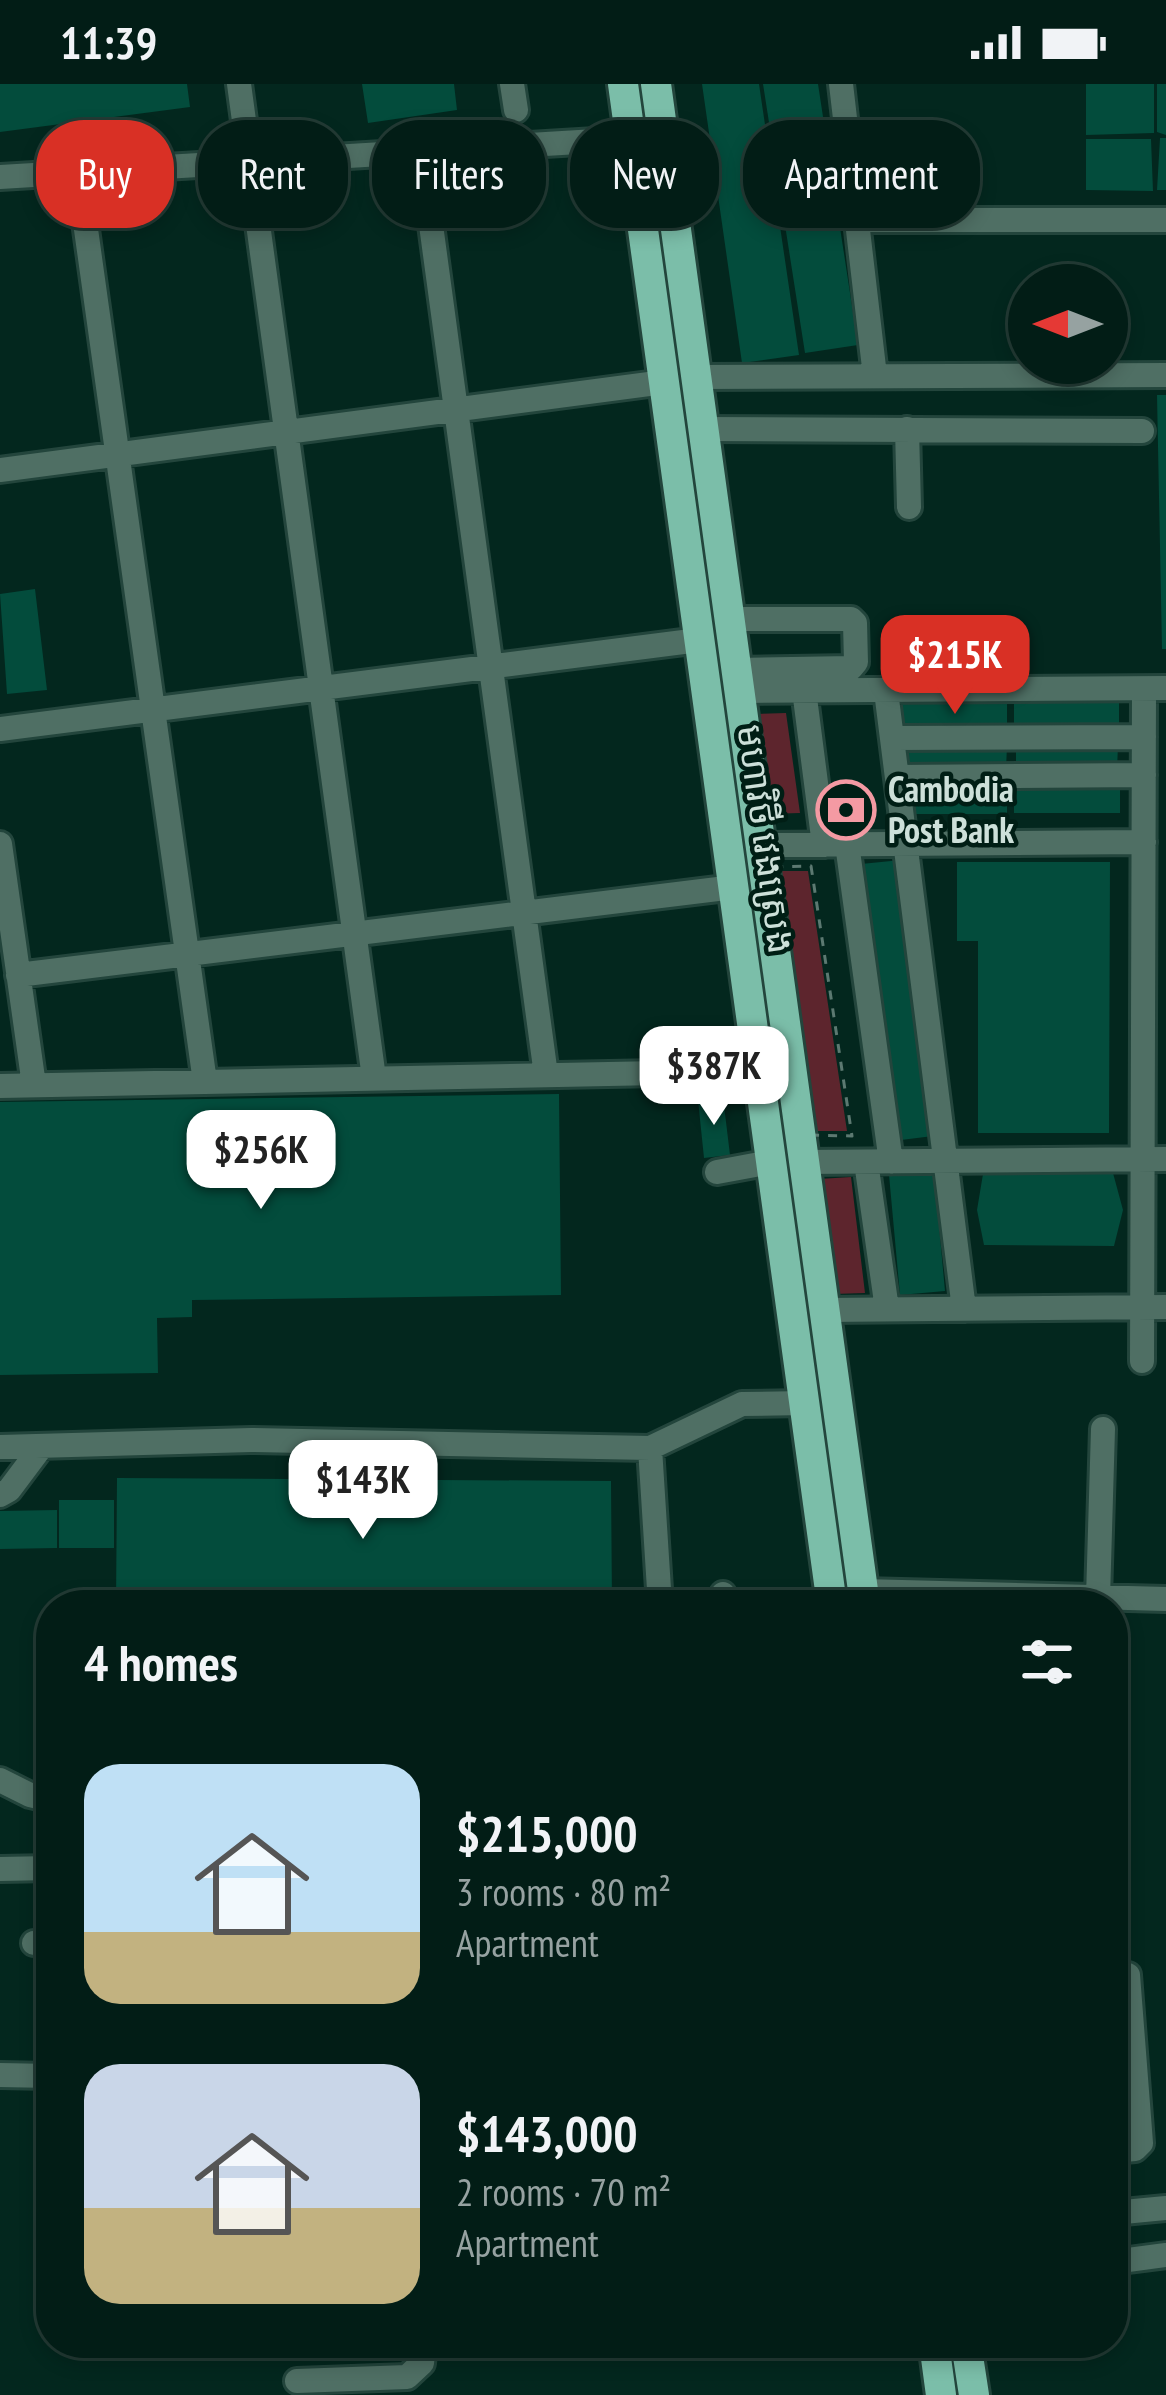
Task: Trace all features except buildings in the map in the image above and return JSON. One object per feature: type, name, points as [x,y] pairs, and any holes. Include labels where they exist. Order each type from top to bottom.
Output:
[{"type":"main road","name":"មហាវិថី វេងស្រេង","points":[[622,84],[627,120]]},
{"type":"main road","name":"មហាវិថី វេងស្រេង","points":[[656,84],[660,120]]},
{"type":"main road","name":"មហាវិថី វេងស្រេង","points":[[642,228],[830,1590]]},
{"type":"main road","name":"មហាវិថី វេងស្រេង","points":[[675,228],[806,1149],[863,1590]]},
{"type":"main road","points":[[805,1403],[837,1398]]},
{"type":"main road","points":[[936,2358],[941,2395]]},
{"type":"main road","points":[[968,2358],[974,2395]]},
{"type":"street","points":[[239,84],[244,120]]},
{"type":"street","points":[[512,84],[516,110]]},
{"type":"street","points":[[841,84],[845,120]]},
{"type":"street","points":[[0,177],[36,175]]},
{"type":"street","points":[[980,220],[1166,220]]},
{"type":"street","points":[[86,228],[205,1082]]},
{"type":"street","points":[[258,228],[374,1078]]},
{"type":"street","points":[[431,228],[546,1075]]},
{"type":"street","points":[[858,228],[874,376]]},
{"type":"street","points":[[696,377],[1166,375]]},
{"type":"street","points":[[0,470],[664,382]]},
{"type":"street","points":[[703,429],[1142,431]]},
{"type":"street","points":[[907,429],[909,507]]},
{"type":"street","points":[[729,619],[855,623],[856,662],[851,668],[738,680]]},
{"type":"street","points":[[0,729],[699,640]]},
{"type":"street","points":[[738,680],[804,690],[1155,691],[1144,737],[1144,842],[1155,995],[1154,1307],[1142,1361]]},
{"type":"street","points":[[804,690],[835,844],[879,1162],[887,1310]]},
{"type":"street","points":[[887,699],[964,1309]]},
{"type":"street","points":[[892,738],[1144,737]]},
{"type":"street","points":[[897,777],[1144,775]]},
{"type":"street","points":[[760,845],[1144,842]]},
{"type":"street","points":[[0,844],[34,1085]]},
{"type":"street","points":[[18,975],[734,887]]},
{"type":"street","points":[[0,1086],[791,1067]]},
{"type":"street","points":[[806,1149],[879,1162],[1155,1160]]},
{"type":"street","points":[[717,1172],[771,1162]]},
{"type":"street","points":[[824,1310],[1154,1307]]},
{"type":"street","points":[[0,1447],[251,1439],[650,1448],[742,1405],[805,1403]]},
{"type":"street","points":[[1098,1590],[1103,1429]]},
{"type":"street","points":[[0,1495],[42,1446]]},
{"type":"street","points":[[650,1448],[659,1590]]},
{"type":"street","points":[[1128,1598],[1166,1599]]},
{"type":"street","points":[[0,1780],[36,1796]]},
{"type":"street","points":[[0,1868],[36,1868]]},
{"type":"street","points":[[1128,1975],[1141,2144],[1128,2150]]},
{"type":"street","points":[[0,2075],[36,2076]]},
{"type":"street","points":[[1128,2212],[1166,2208]]},
{"type":"street","points":[[1128,2260],[1166,2255]]},
{"type":"street","points":[[297,2381],[406,2377],[422,2358]]},
{"type":"path","points":[[812,866],[852,1136],[806,1149],[801,1090],[769,867],[812,866]]},
{"type":"shaded area","points":[[786,713],[800,813],[766,814],[753,714]]},
{"type":"shaded area","points":[[774,871],[808,871],[847,1131],[811,1131]]},
{"type":"shaded area","points":[[851,1177],[865,1293],[834,1294],[819,1179]]},
{"type":"place","name":"Cambodia Post Bank","points":[[846,810]]}]
